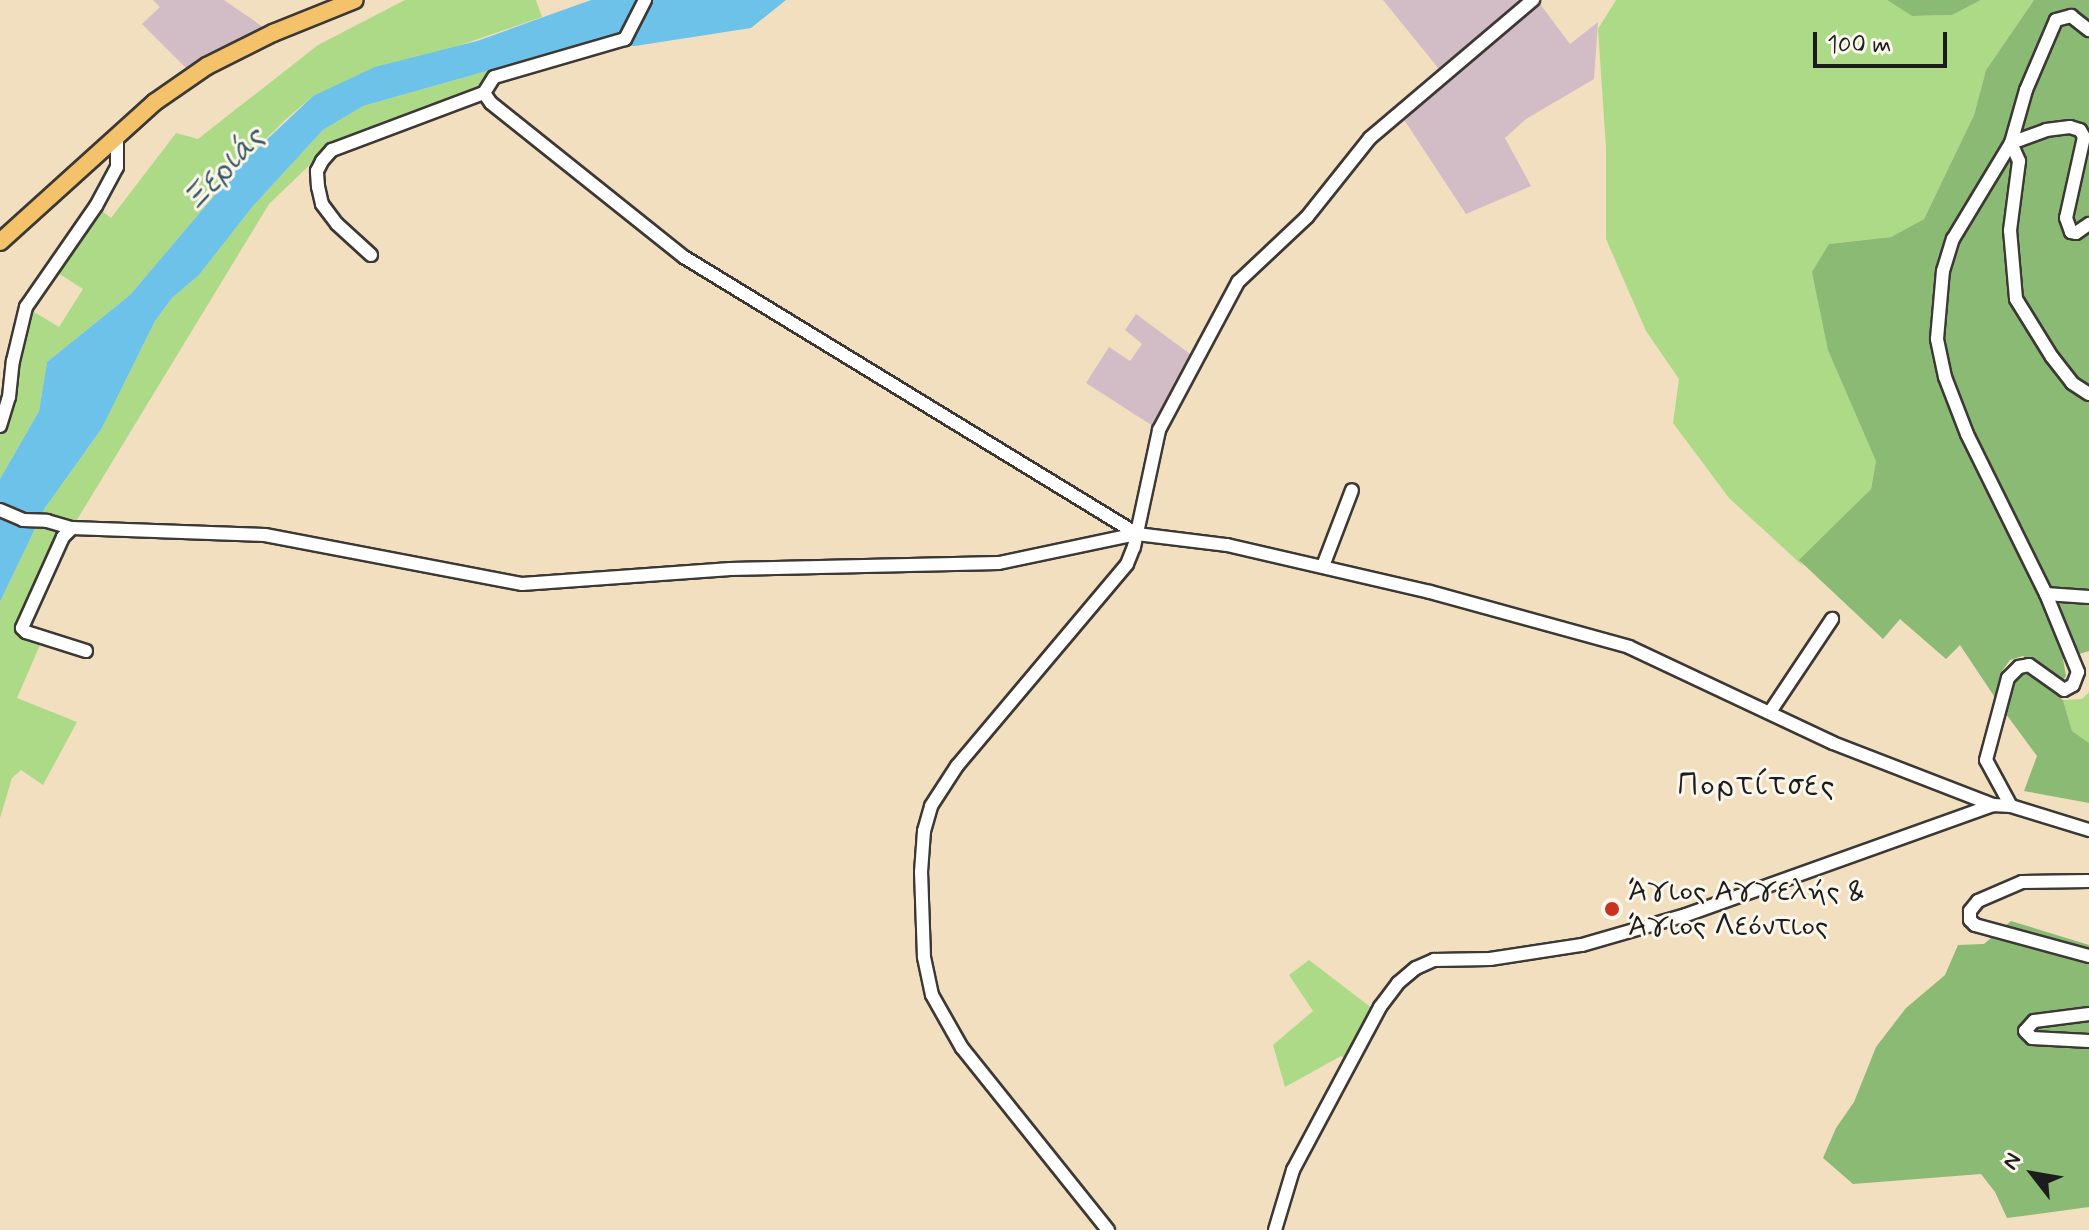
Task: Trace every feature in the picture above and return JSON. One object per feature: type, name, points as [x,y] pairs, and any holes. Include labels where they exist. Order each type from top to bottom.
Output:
[{"type":"main road","points":[[0,242],[155,102],[207,66],[273,33],[355,0]]},
{"type":"street","points":[[371,255],[337,224],[322,204],[317,179],[322,161],[332,150],[484,93],[494,77],[625,39],[645,0]]},
{"type":"street","points":[[1108,1230],[962,1048],[936,1005],[924,957],[921,872],[926,822],[939,790],[1130,559],[1159,430],[1238,282],[1307,217],[1370,138],[1533,0]]},
{"type":"street","points":[[2011,806],[1986,760],[2008,678],[2024,665],[2034,667],[2064,690],[2077,679],[2076,665],[2046,594],[1967,434],[1945,377],[1937,339],[1943,271],[1953,239],[2011,143],[2026,90],[2056,20],[2071,16],[2089,30]]},
{"type":"street","points":[[484,93],[491,103],[684,257],[1137,534]]},
{"type":"street","points":[[2011,143],[2024,135],[2046,130],[2070,127],[2080,130],[2084,137],[2066,218],[2071,232],[2089,224]]},
{"type":"street","points":[[0,426],[9,397],[13,361],[26,307],[96,206],[117,167],[117,138]]},
{"type":"street","points":[[2011,143],[2019,161],[2010,230],[2016,299],[2052,357],[2072,383],[2089,394]]},
{"type":"street","points":[[1323,566],[1352,490]]},
{"type":"street","points":[[0,510],[23,520],[47,521],[72,528],[265,535],[522,584],[730,569],[999,563],[1137,534],[1227,545],[1323,566],[1629,647],[1833,743],[1993,805],[2011,806],[2089,832],[2089,842]]},
{"type":"street","points":[[72,528],[63,537],[22,628],[26,632],[86,651]]},
{"type":"street","points":[[2046,594],[2089,597]]},
{"type":"street","points":[[1770,712],[1832,619]]},
{"type":"street","points":[[1275,1230],[1293,1170],[1380,1007],[1398,983],[1416,968],[1434,960],[1539,953],[1597,941],[1686,915],[1993,805]]},
{"type":"street","points":[[2089,881],[2022,882],[1990,893],[1970,911],[1975,925],[2089,956]]},
{"type":"street","points":[[2089,1014],[2034,1021],[2025,1031],[2032,1038],[2089,1041]]},
{"type":"shaded area","points":[[153,0],[224,0],[269,31],[192,74],[142,24],[160,7]]},
{"type":"shaded area","points":[[1383,0],[1537,0],[1570,44],[1598,22],[1594,79],[1526,119],[1505,138],[1531,186],[1466,214],[1399,112],[1443,74]]},
{"type":"shaded area","points":[[1136,314],[1197,359],[1159,430],[1086,383],[1109,347],[1130,361],[1142,344],[1125,330]]},
{"type":"green space","points":[[405,0],[536,0],[542,17],[313,96],[242,163],[130,295],[47,362],[39,411],[0,479],[0,426],[26,307],[59,327],[83,289],[53,270],[96,206],[111,218],[176,133],[198,139],[318,45]]},
{"type":"green space","points":[[1616,0],[1887,0],[1912,16],[1952,15],[1981,0],[2034,0],[1986,70],[1974,115],[1924,219],[1891,237],[1829,244],[1867,435],[1876,461],[1871,489],[1800,560],[1803,566],[1729,498],[1673,423],[1679,379],[1646,331],[1606,239],[1606,148],[1598,29]]},
{"type":"green space","points":[[1887,0],[1981,0],[1952,15],[1912,16]]},
{"type":"green space","points":[[2034,0],[2089,0],[2089,651],[2063,659],[2066,676],[2062,682],[2023,656],[2010,660],[2002,671],[1996,699],[1960,645],[1946,659],[1900,619],[1883,639],[1799,560],[1871,489],[1876,461],[1828,350],[1812,272],[1829,244],[1891,237],[1924,219],[1974,115],[1986,70]]},
{"type":"green space","points":[[586,43],[609,44],[487,85],[319,156],[269,204],[72,528],[22,627],[43,638],[17,698],[77,722],[43,785],[21,770],[12,778],[0,818],[0,602],[45,508],[102,428],[155,321],[172,298],[199,275],[253,206],[323,130],[363,106]]},
{"type":"green space","points":[[2030,671],[2063,700],[2072,731],[2089,743],[2089,803],[2024,791],[2037,756],[2006,714],[2015,682],[2023,673]]},
{"type":"green space","points":[[2089,692],[2089,743],[2072,731],[2063,700],[2082,699]]},
{"type":"green space","points":[[2011,921],[2089,945],[2089,1207],[2007,1218],[1995,1192],[1981,1174],[1853,1184],[1823,1158],[1836,1128],[1854,1102],[1876,1047],[1906,1008],[1945,975],[1958,945],[1984,944]]},
{"type":"green space","points":[[1309,960],[1373,1009],[1345,1059],[1341,1056],[1285,1087],[1273,1045],[1313,1011],[1289,975]]},
{"type":"water","points":[[591,0],[786,0],[751,28],[635,46],[586,43],[363,106],[323,130],[253,206],[199,275],[172,298],[155,321],[102,428],[45,508],[0,602],[0,479],[39,411],[47,362],[130,295],[242,163],[313,96],[375,67],[477,41]]},
{"type":"place","name":"Άγιος Αγγελής & Άγιος Λεόντιος","points":[[1612,909]]},
{"type":"district","name":"Πορτίτσες","points":[[1757,786]]},
{"type":"water label","name":"Ξεριάς","points":[[224,170]]}]
